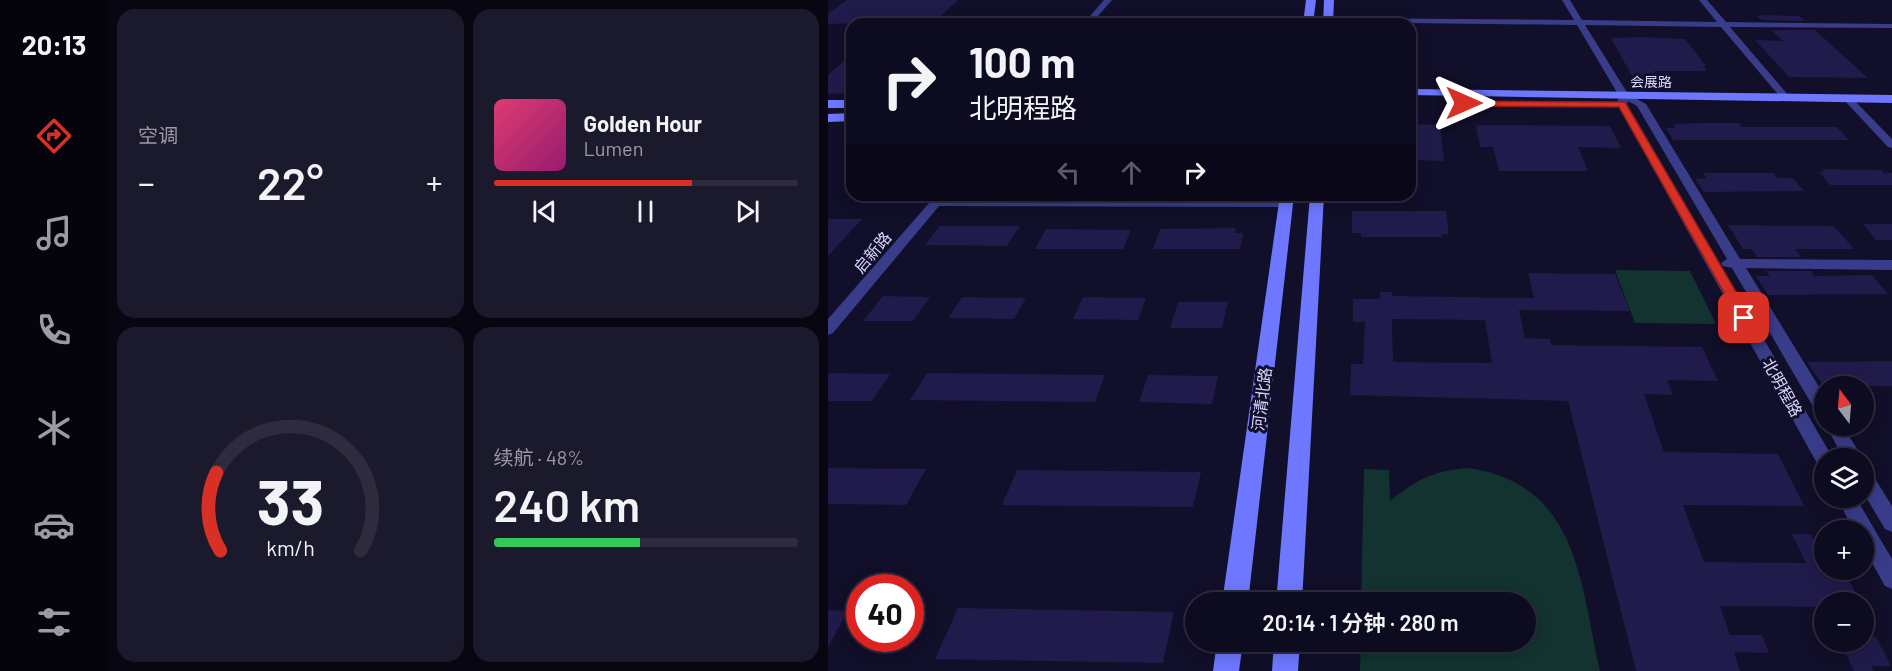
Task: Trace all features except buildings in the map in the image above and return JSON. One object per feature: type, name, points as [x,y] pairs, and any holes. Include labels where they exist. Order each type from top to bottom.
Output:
[{"type":"street","points":[[1092,18],[1108,0]]},
{"type":"street","points":[[1309,18],[1311,0]]},
{"type":"street","points":[[1328,18],[1329,0]]},
{"type":"street","name":"北明程路","points":[[1566,0],[1818,448]]},
{"type":"street","points":[[1703,0],[1785,97]]},
{"type":"street","points":[[1416,22],[1892,26]]},
{"type":"street","name":"会展路","points":[[1416,93],[1623,100]]},
{"type":"street","name":"会展路","points":[[1416,103],[1785,97],[1892,108]]},
{"type":"street","name":"会展路","points":[[1641,104],[1851,102],[1892,99]]},
{"type":"street","points":[[1623,100],[1641,104]]},
{"type":"street","points":[[1851,102],[1892,145]]},
{"type":"street","points":[[828,104],[846,104]]},
{"type":"street","name":"北明程路","points":[[1641,104],[1814,393]]},
{"type":"street","points":[[828,118],[846,117]]},
{"type":"street","name":"启新路","points":[[828,329],[937,201]]},
{"type":"street","name":"河清北路","points":[[1236,592],[1286,201]]},
{"type":"street","points":[[1290,592],[1317,201]]},
{"type":"street","points":[[1713,263],[1892,265]]},
{"type":"street","points":[[1874,493],[1892,523]]},
{"type":"street","points":[[1852,508],[1892,579]]},
{"type":"street","points":[[1226,671],[1229,652]]},
{"type":"street","points":[[1285,671],[1286,652]]},
{"type":"green space","points":[[1615,270],[1690,271],[1716,324],[1635,323]]},
{"type":"green space","points":[[1468,468],[1505,478],[1533,494],[1553,516],[1568,542],[1579,572],[1600,671],[1360,671],[1361,652],[1536,652],[1536,592],[1361,592],[1364,469],[1389,470],[1390,501],[1426,477],[1445,471]]},
{"type":"route","points":[[1464,103],[1622,104],[1744,318]]}]
